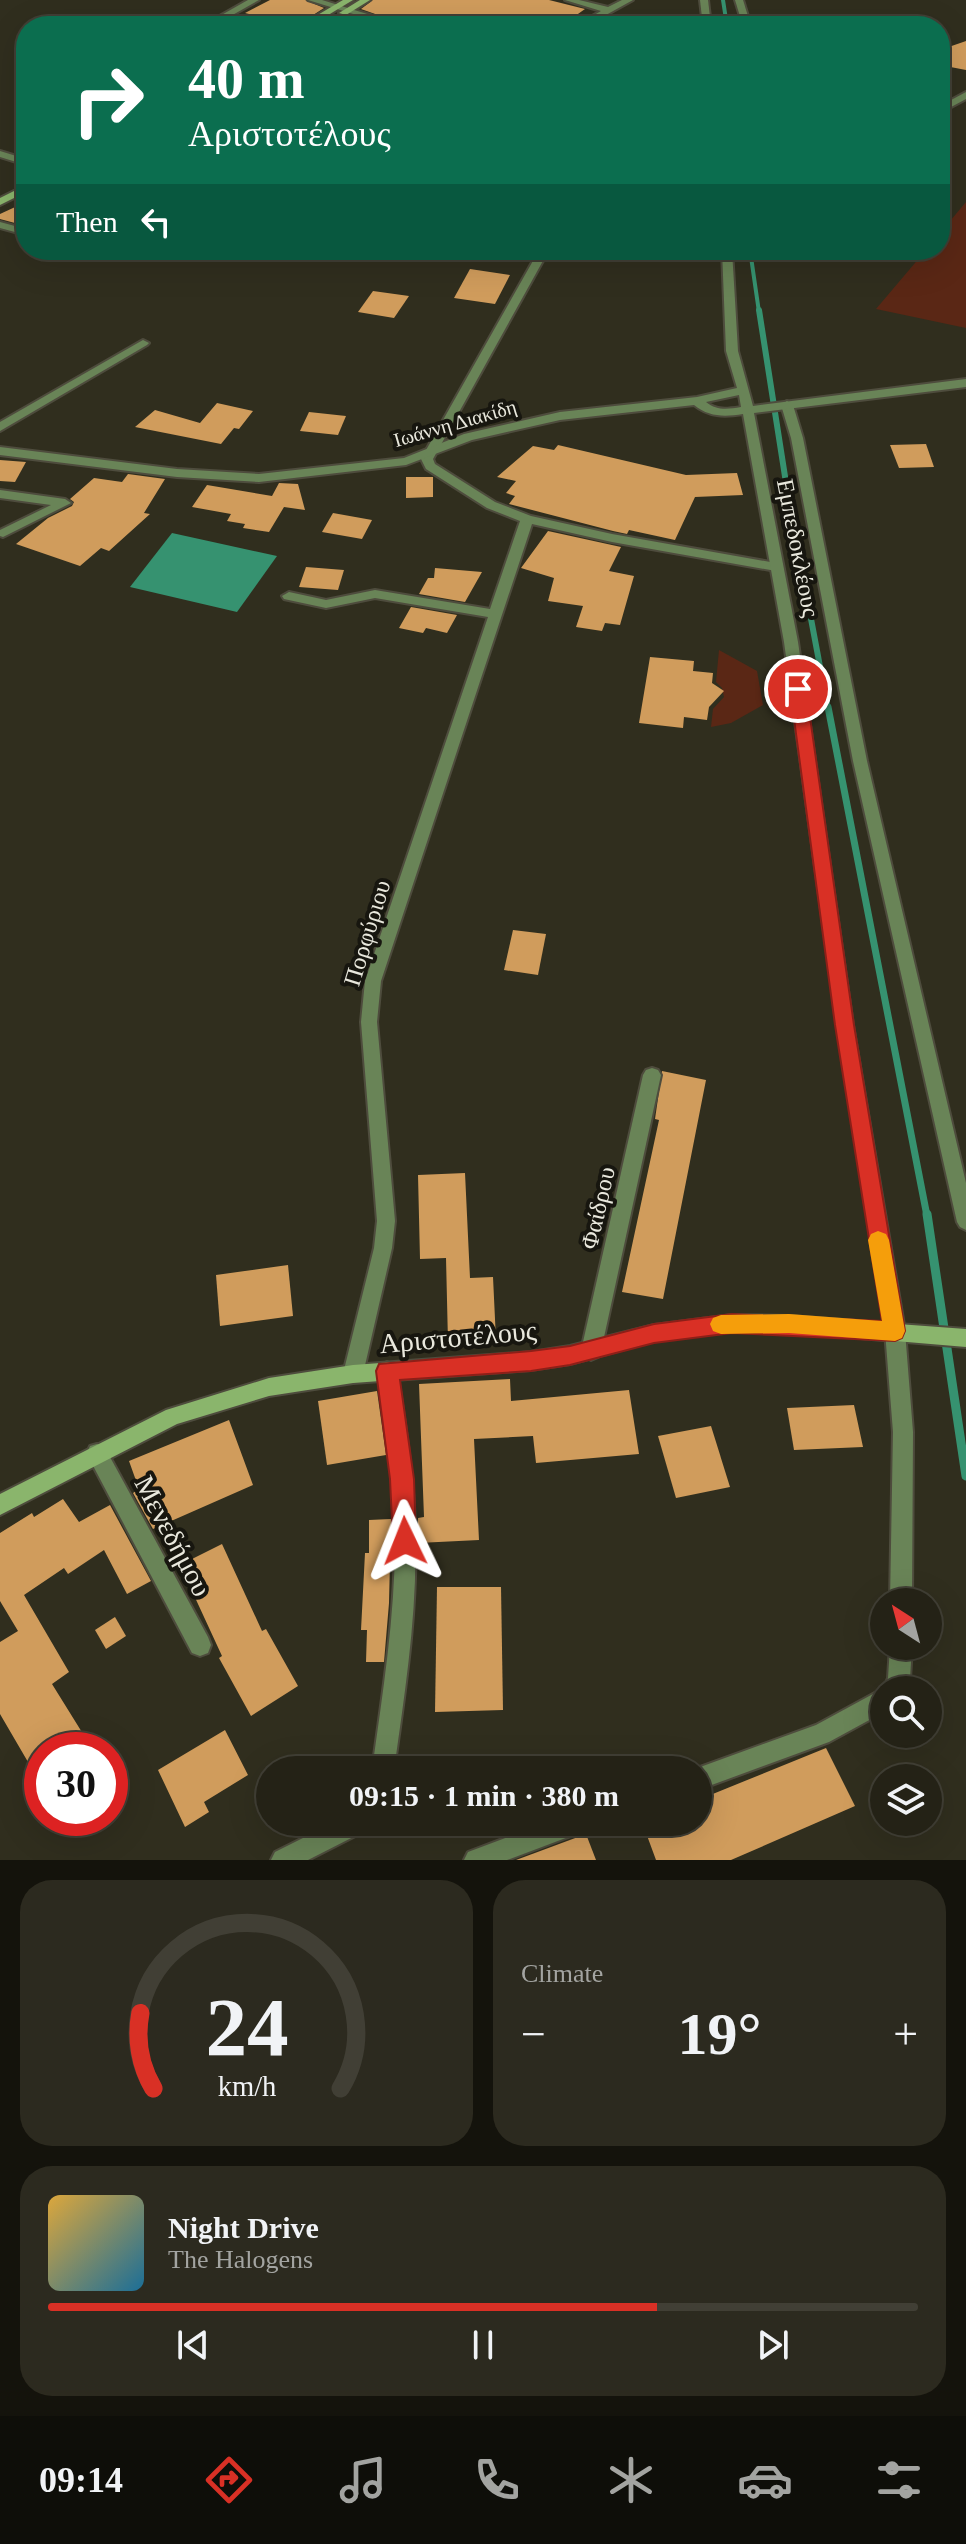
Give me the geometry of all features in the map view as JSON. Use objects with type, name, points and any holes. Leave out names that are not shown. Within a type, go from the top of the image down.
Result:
[{"type":"main road","points":[[321,16],[337,7],[366,0]]},
{"type":"main road","name":"Αριστοτέλους","points":[[0,1505],[173,1416],[224,1398],[269,1387],[353,1374],[517,1363],[591,1351],[654,1333],[732,1323],[966,1338]]},
{"type":"street","points":[[225,16],[255,0]]},
{"type":"street","points":[[312,0],[337,7]]},
{"type":"street","points":[[569,0],[608,10]]},
{"type":"street","points":[[597,16],[629,0]]},
{"type":"street","points":[[349,5],[377,16]]},
{"type":"street","points":[[538,260],[427,459],[434,469],[491,505],[527,519],[612,538],[776,567]]},
{"type":"street","name":"Εμπεδοκλέους","points":[[727,260],[732,351],[744,390],[791,642],[845,1025],[902,1332],[901,1588]]},
{"type":"street","points":[[0,427],[143,343]]},
{"type":"street","name":"Ιωάννη Διακίδη","points":[[0,451],[177,473],[259,478],[416,458],[434,448],[468,437],[560,416],[697,401],[716,413],[747,411],[966,383]]},
{"type":"street","points":[[697,401],[744,390]]},
{"type":"street","points":[[787,405],[797,438],[860,761],[966,1222]]},
{"type":"street","points":[[0,494],[65,503],[3,533]]},
{"type":"street","name":"Πορφύριου","points":[[353,1374],[383,1248],[386,1221],[369,1022],[373,981],[527,519]]},
{"type":"street","points":[[289,596],[326,604],[375,594],[496,614]]},
{"type":"street","name":"Φαίδρου","points":[[591,1351],[652,1075]]},
{"type":"street","points":[[385,1756],[401,1630],[405,1557],[402,1479],[387,1371]]},
{"type":"street","name":"Μενεδήμου","points":[[97,1453],[200,1645]]},
{"type":"street","points":[[712,1774],[817,1735],[870,1710]]},
{"type":"street","points":[[283,1860],[331,1836]]},
{"type":"street","points":[[476,1860],[512,1854],[550,1836]]},
{"type":"shaded area","points":[[966,202],[966,328],[876,309],[918,260],[950,260],[950,221]]},
{"type":"shaded area","points":[[172,533],[277,556],[237,612],[130,587]]},
{"type":"shaded area","points":[[719,650],[757,671],[763,705],[731,723],[711,727],[713,709],[724,697],[722,688],[716,682]]},
{"type":"building","points":[[270,0],[305,0],[324,8],[312,16],[257,16],[245,13]]},
{"type":"building","points":[[373,0],[549,0],[585,9],[575,16],[381,16],[361,9]]},
{"type":"building","points":[[966,41],[966,70],[950,67],[950,47]]},
{"type":"building","points":[[16,207],[16,223],[0,219],[0,214]]},
{"type":"building","points":[[470,269],[510,275],[495,304],[454,298]]},
{"type":"building","points":[[373,291],[409,296],[394,318],[358,312]]},
{"type":"building","points":[[217,403],[253,411],[239,429],[234,428],[221,444],[135,427],[155,410],[200,423]]},
{"type":"building","points":[[309,412],[346,416],[338,435],[300,431]]},
{"type":"building","points":[[926,444],[934,467],[899,468],[890,445]]},
{"type":"building","points":[[558,445],[686,475],[737,473],[743,495],[695,497],[675,540],[629,530],[627,534],[613,531],[509,504],[515,496],[506,493],[516,481],[497,477],[533,446],[554,450]]},
{"type":"building","points":[[0,460],[26,462],[15,482],[0,481]]},
{"type":"building","points":[[128,474],[165,479],[144,513],[150,514],[109,551],[101,548],[80,566],[16,544],[48,518],[72,506],[74,502],[70,499],[94,478],[122,482]]},
{"type":"building","points":[[406,477],[433,477],[433,497],[406,498]]},
{"type":"building","points":[[279,483],[298,484],[305,510],[284,507],[269,532],[243,528],[245,524],[227,521],[231,514],[192,507],[207,485],[272,496]]},
{"type":"building","points":[[333,513],[372,520],[362,539],[322,532]]},
{"type":"building","points":[[548,531],[621,547],[609,571],[634,576],[620,625],[605,623],[602,631],[576,627],[583,606],[548,601],[554,578],[521,568]]},
{"type":"building","points":[[306,567],[344,570],[338,590],[299,587]]},
{"type":"building","points":[[435,568],[482,572],[465,602],[419,594],[428,578],[434,578]]},
{"type":"building","points":[[411,607],[457,615],[447,633],[426,628],[423,633],[399,628]]},
{"type":"building","points":[[650,657],[694,661],[693,671],[713,673],[712,683],[724,691],[709,707],[707,720],[684,717],[683,728],[639,723]]},
{"type":"building","points":[[513,930],[546,934],[538,975],[504,970]]},
{"type":"building","points":[[662,1071],[706,1080],[663,1299],[622,1292],[659,1120],[655,1119]]},
{"type":"building","points":[[465,1173],[470,1278],[493,1277],[496,1340],[448,1342],[446,1258],[420,1259],[418,1175]]},
{"type":"building","points":[[288,1265],[293,1316],[220,1326],[216,1275]]},
{"type":"building","points":[[510,1379],[511,1401],[629,1390],[639,1454],[536,1463],[533,1436],[474,1439],[479,1540],[418,1543],[418,1518],[424,1517],[419,1384]]},
{"type":"building","points":[[377,1391],[386,1455],[327,1465],[318,1401]]},
{"type":"building","points":[[854,1405],[863,1447],[794,1450],[787,1408]]},
{"type":"building","points":[[229,1420],[253,1485],[153,1529],[133,1493],[139,1489],[129,1461]]},
{"type":"building","points":[[711,1426],[730,1487],[676,1498],[658,1436]]},
{"type":"building","points":[[63,1499],[79,1522],[110,1505],[151,1581],[127,1594],[104,1550],[68,1574],[64,1568],[24,1595],[69,1672],[52,1684],[82,1732],[24,1732],[24,1755],[0,1714],[0,1642],[18,1631],[0,1601],[0,1533],[32,1513],[34,1517]]},
{"type":"building","points":[[391,1519],[384,1662],[366,1662],[367,1630],[361,1630],[369,1520]]},
{"type":"building","points":[[222,1544],[262,1631],[266,1629],[298,1686],[251,1716],[219,1658],[222,1656],[180,1565]]},
{"type":"building","points":[[437,1587],[501,1587],[503,1710],[435,1712]]},
{"type":"building","points":[[115,1617],[126,1636],[106,1649],[95,1630]]},
{"type":"building","points":[[225,1730],[248,1775],[204,1802],[209,1812],[185,1827],[158,1770]]},
{"type":"building","points":[[826,1748],[855,1806],[731,1860],[656,1860],[647,1836],[712,1836],[712,1794]]},
{"type":"building","points":[[587,1836],[596,1860],[516,1860]]},
{"type":"waterway","points":[[723,0],[725,16]]},
{"type":"waterway","points":[[751,260],[759,312]]},
{"type":"waterway","points":[[759,310],[789,502],[828,709]]},
{"type":"waterway","points":[[828,707],[927,1216]]},
{"type":"waterway","points":[[927,1214],[966,1476]]},
{"type":"slow traffic","points":[[721,1324],[789,1324],[895,1331],[878,1240]]},
{"type":"route","points":[[405,1541],[402,1479],[387,1371],[517,1363],[570,1355],[654,1333],[732,1323],[895,1331],[845,1025],[798,689]]}]
